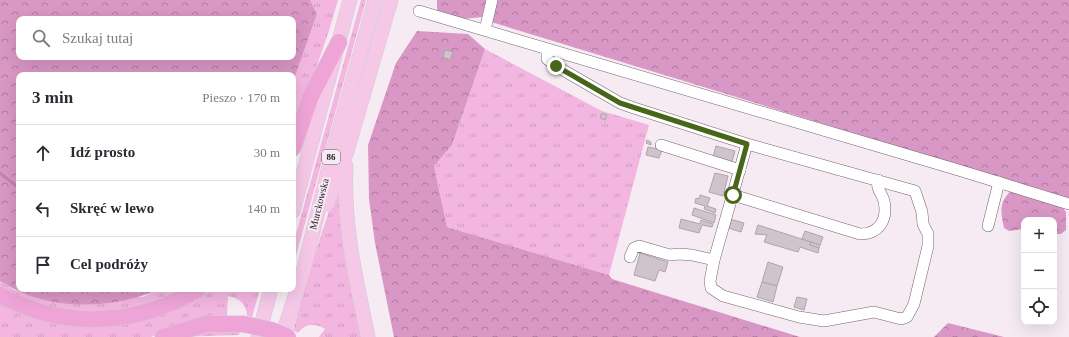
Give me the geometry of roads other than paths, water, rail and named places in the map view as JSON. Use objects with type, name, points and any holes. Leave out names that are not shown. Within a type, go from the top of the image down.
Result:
[{"type":"highway","points":[[296,140],[312,96],[339,42]]},
{"type":"highway","points":[[0,295],[42,312],[68,318],[96,320],[129,317],[149,312],[174,303],[193,292]]},
{"type":"highway","points":[[163,337],[206,324],[243,324],[271,330],[288,337]]},
{"type":"main road","name":"86","points":[[296,200],[350,0]]},
{"type":"main road","name":"Murckowska","points":[[282,337],[304,268],[332,155],[375,0]]},
{"type":"main road","points":[[304,268],[347,152],[391,0]]},
{"type":"main road","points":[[347,152],[345,199],[347,231],[368,337]]},
{"type":"main road","points":[[258,337],[270,292]]},
{"type":"lane","points":[[485,30],[492,0]]},
{"type":"lane","points":[[419,11],[1069,204]]},
{"type":"lane","points":[[547,50],[547,59],[556,66],[620,103],[747,144],[916,191],[922,212],[923,224],[928,234],[928,246],[914,304],[907,317],[901,319],[874,312],[824,321],[799,317],[723,296],[711,288],[710,281],[714,260],[747,144]]},
{"type":"lane","points":[[660,145],[740,170]]},
{"type":"lane","points":[[733,195],[860,234],[870,234],[879,229],[884,219],[884,202],[877,188],[878,180]]},
{"type":"lane","points":[[988,226],[999,182]]},
{"type":"lane","points":[[630,257],[634,248],[639,246],[670,255],[692,255],[714,260]]},
{"type":"waterway","points":[[0,173],[16,186]]}]
